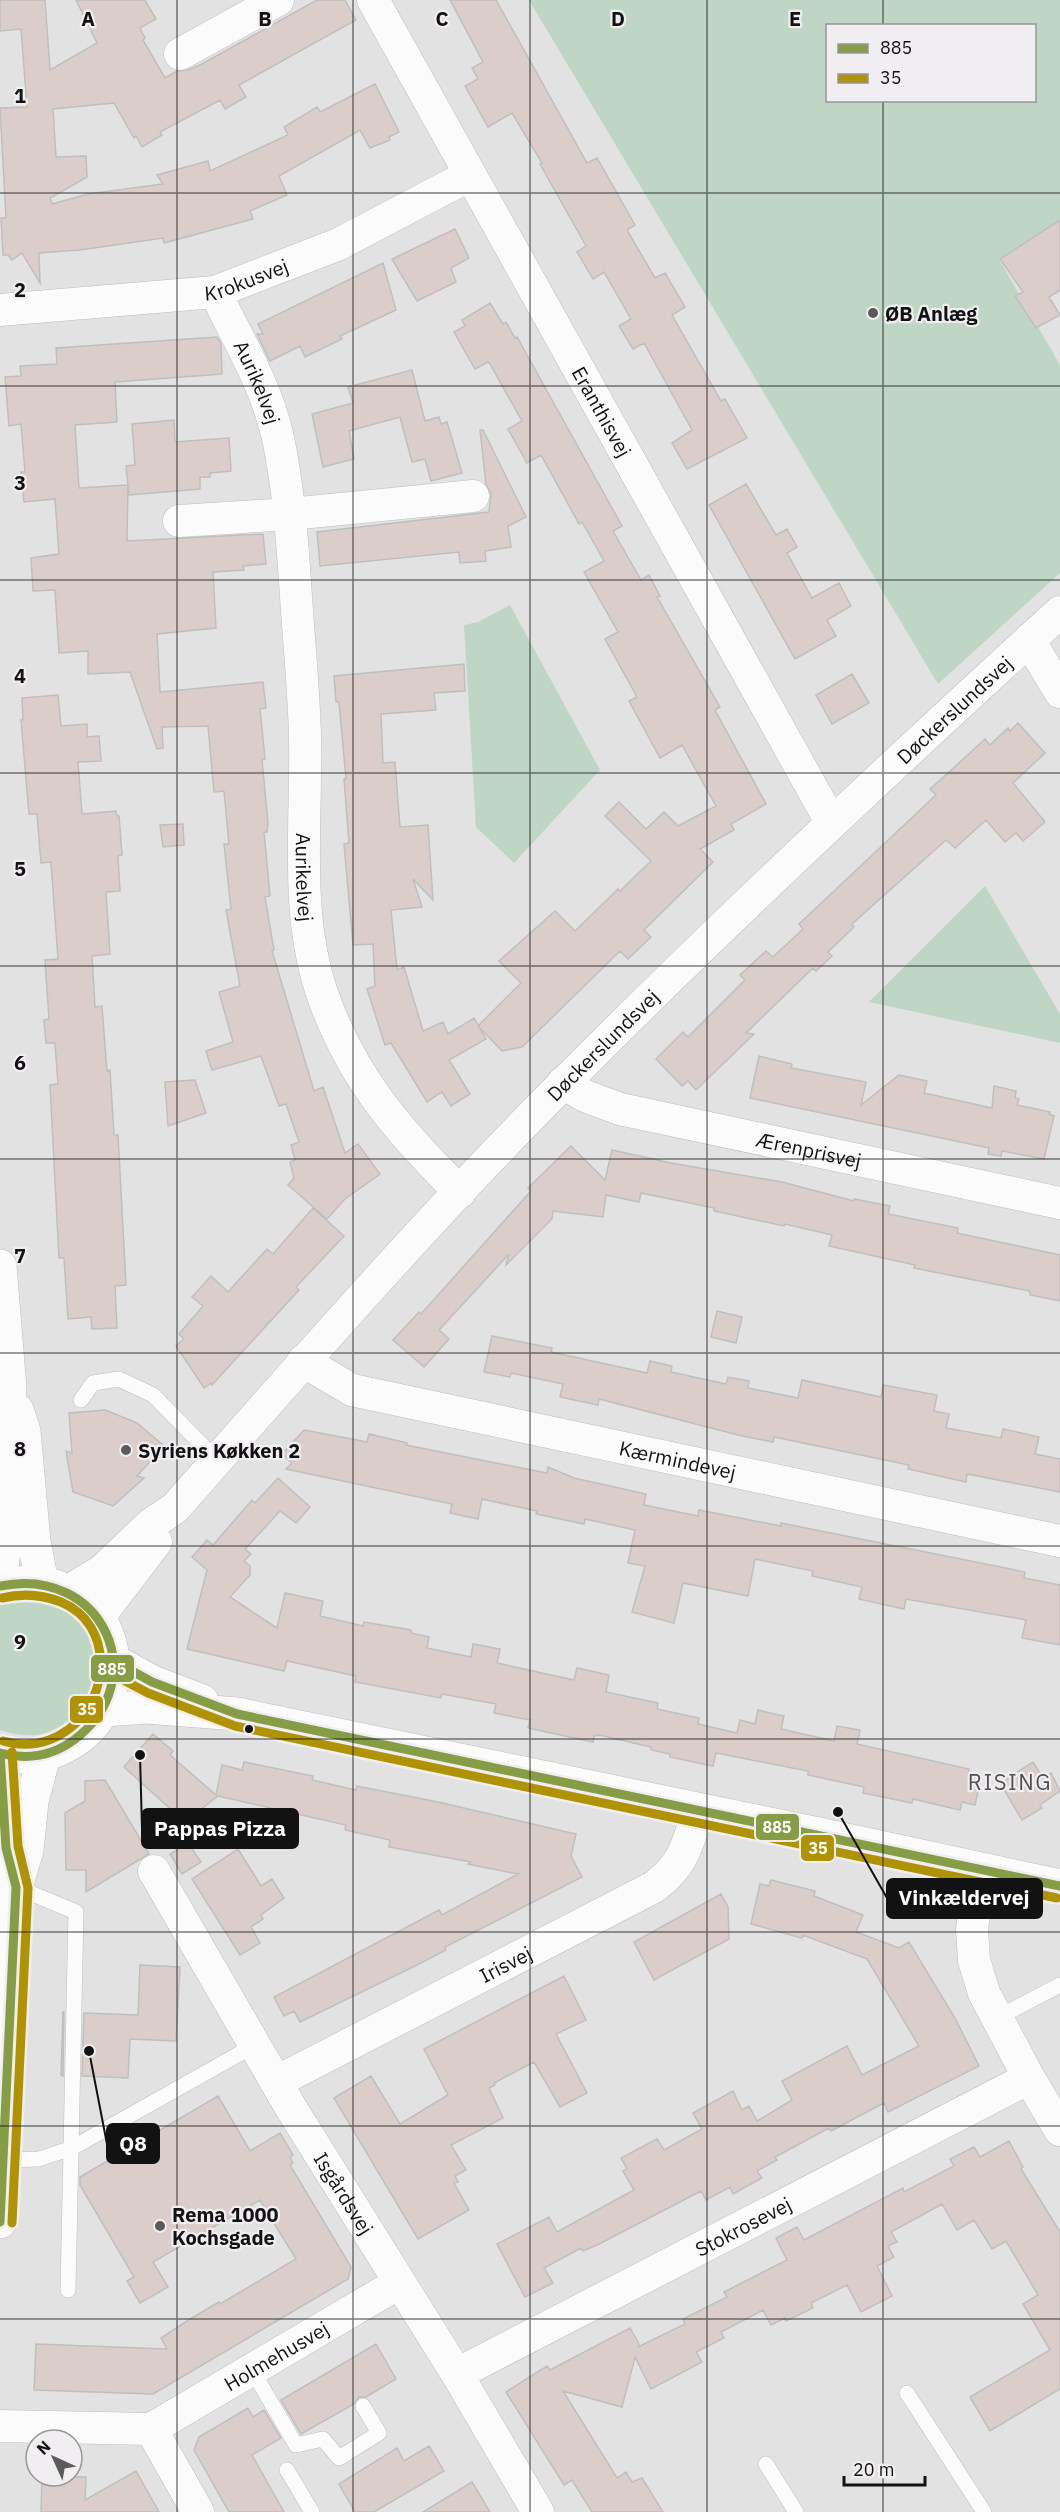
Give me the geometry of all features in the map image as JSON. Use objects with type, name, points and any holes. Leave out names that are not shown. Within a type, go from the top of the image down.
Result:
[{"type":"street","points":[[180,54],[278,0]]},
{"type":"street","name":"Eranthisvej","points":[[373,0],[831,822]]},
{"type":"street","name":"Krokusvej","points":[[0,310],[215,292],[339,244],[470,175]]},
{"type":"street","name":"Aurikelvej","points":[[215,292],[264,394],[278,437],[290,514],[305,735],[305,894],[310,945],[320,986],[345,1050],[379,1104],[416,1149],[460,1192]]},
{"type":"street","points":[[179,521],[290,514],[473,495]]},
{"type":"street","name":"Døckerslundsvej","points":[[55,1587],[102,1571],[150,1525],[175,1508],[303,1361],[563,1083],[831,822],[1060,612]]},
{"type":"street","points":[[1029,640],[1060,692]]},
{"type":"street","name":"Ærenprisvej","points":[[563,1083],[585,1096],[620,1109],[1060,1203]]},
{"type":"street","points":[[0,1266],[9,1389],[2,1471],[5,1545],[0,1584],[21,1582],[55,1587],[86,1605],[98,1618],[114,1661],[113,1687],[105,1710],[80,1739],[44,1756],[0,1753],[6,1848],[16,1887]]},
{"type":"street","name":"Kærmindevej","points":[[303,1361],[352,1390],[1060,1541]]},
{"type":"street","points":[[9,1389],[24,1431],[34,1542],[55,1587]]},
{"type":"street","name":"Døckerslundsvej","points":[[98,1618],[163,1534],[175,1508]]},
{"type":"street","points":[[114,1661],[152,1682],[237,1714]]},
{"type":"street","points":[[105,1710],[146,1707],[237,1714],[1060,1886]]},
{"type":"street","points":[[0,2222],[16,1887],[27,1850],[32,1801],[44,1756]]},
{"type":"street","name":"Irisvej","points":[[276,2082],[654,1887],[669,1875],[681,1860],[699,1810]]},
{"type":"street","points":[[979,1870],[972,1930],[974,1960],[984,1993],[1029,2078],[1060,2130]]},
{"type":"street","name":"Isgårdsvej","points":[[154,1871],[276,2082],[538,2512]]},
{"type":"street","name":"Stokrosevej","points":[[456,2374],[1029,2078]]},
{"type":"street","name":"Holmehusvej","points":[[151,2429],[399,2283]]},
{"type":"street","points":[[0,2426],[151,2429],[198,2512]]},
{"type":"lane","points":[[81,1400],[93,1383],[119,1379],[153,1395],[217,1460]]},
{"type":"lane","points":[[16,1887],[76,1912],[68,2290]]},
{"type":"lane","points":[[997,2018],[1060,1985]]},
{"type":"lane","points":[[3,2160],[39,2159],[72,2148],[255,2045]]},
{"type":"lane","points":[[252,2370],[296,2445],[323,2439],[339,2458],[379,2433],[363,2406]]},
{"type":"lane","points":[[907,2393],[984,2512]]},
{"type":"lane","points":[[766,2464],[796,2512]]},
{"type":"lane","points":[[287,2470],[312,2512]]},
{"type":"green space","name":"ØB Anlæg","points":[[529,0],[1060,0],[1060,221],[1000,261],[1060,365],[1060,573],[938,684]]},
{"type":"green space","points":[[510,605],[600,770],[514,863],[476,827],[464,625],[478,622]]},
{"type":"green space","points":[[985,886],[1060,1014],[1060,1043],[869,1002]]},
{"type":"green space","points":[[19,1597],[36,1598],[63,1607],[80,1620],[91,1636],[96,1655],[95,1674],[90,1693],[79,1710],[64,1724],[45,1733],[34,1735],[0,1730],[0,1602]]},
{"type":"building","points":[[0,0],[45,0],[50,70],[97,43],[76,0],[145,0],[156,19],[140,28],[145,38],[143,40],[165,78],[177,71],[188,70],[202,64],[317,0],[345,0],[356,20],[239,85],[246,97],[225,109],[220,100],[160,132],[162,135],[142,147],[136,136],[134,138],[114,103],[53,109],[56,157],[86,156],[87,177],[50,198],[52,204],[88,194],[163,184],[157,175],[208,161],[210,171],[288,135],[284,127],[317,107],[320,112],[375,84],[399,132],[389,137],[390,140],[370,148],[360,130],[279,176],[287,195],[250,211],[253,219],[164,243],[163,238],[80,250],[39,253],[40,283],[22,253],[12,260],[8,255],[3,255],[1,218],[6,218],[0,108],[27,107],[21,29],[0,31]]},
{"type":"building","points":[[450,0],[496,0],[587,163],[597,158],[635,225],[627,230],[655,278],[665,273],[685,307],[672,315],[721,401],[725,399],[747,438],[687,469],[672,443],[692,430],[644,343],[633,349],[619,326],[631,319],[604,272],[593,279],[577,252],[586,246],[540,164],[542,163],[512,113],[488,127],[465,86],[478,79],[472,68],[483,62]]},
{"type":"building","points":[[1060,220],[1060,290],[1049,297],[1060,315],[1036,328],[1015,296],[1023,292],[1000,259]]},
{"type":"building","points":[[455,229],[469,258],[451,268],[456,282],[417,301],[392,259]]},
{"type":"building","points":[[383,263],[396,310],[340,336],[342,339],[305,357],[300,346],[270,361],[257,334],[263,334],[258,324]]},
{"type":"building","points":[[490,303],[503,324],[506,322],[515,338],[517,337],[622,526],[613,531],[641,580],[649,575],[660,596],[657,597],[720,707],[715,710],[766,804],[731,824],[734,830],[700,849],[713,862],[644,930],[651,937],[628,959],[620,951],[522,1047],[502,1051],[478,1026],[521,983],[499,961],[555,911],[575,931],[651,861],[605,816],[619,802],[646,829],[664,812],[678,826],[716,806],[682,745],[660,758],[629,701],[637,697],[605,639],[618,632],[584,572],[604,561],[582,522],[579,524],[541,455],[527,463],[508,429],[522,421],[490,364],[488,362],[475,369],[454,332],[465,326],[462,320]]},
{"type":"building","points":[[217,337],[221,343],[222,374],[115,382],[117,422],[75,425],[79,488],[128,485],[127,541],[263,534],[266,564],[243,566],[244,570],[213,572],[216,628],[157,634],[160,692],[263,682],[266,708],[260,709],[268,823],[267,832],[264,832],[270,896],[265,897],[274,950],[272,951],[314,1091],[323,1087],[345,1153],[358,1144],[380,1174],[345,1199],[327,1219],[288,1185],[294,1178],[290,1162],[295,1160],[291,1145],[299,1142],[286,1104],[279,1106],[261,1056],[212,1070],[206,1051],[233,1042],[219,992],[240,986],[226,910],[231,909],[224,844],[229,844],[224,791],[214,792],[208,726],[162,727],[163,748],[157,749],[130,672],[88,674],[88,651],[59,653],[55,590],[33,591],[31,558],[59,554],[55,499],[24,502],[21,472],[25,472],[21,424],[9,426],[5,377],[21,376],[20,366],[57,364],[56,348]]},
{"type":"building","points":[[412,370],[425,421],[439,417],[441,424],[447,422],[462,473],[431,481],[425,459],[412,462],[400,417],[349,431],[354,459],[323,467],[312,414],[353,403],[348,387]]},
{"type":"building","points":[[174,420],[175,442],[229,438],[231,471],[210,473],[210,477],[200,477],[200,489],[129,495],[126,466],[135,465],[132,424]]},
{"type":"building","points":[[480,430],[483,430],[526,517],[508,526],[511,547],[485,551],[486,561],[460,563],[459,552],[320,566],[317,532],[489,512],[491,494],[486,484]]},
{"type":"building","points":[[746,484],[776,535],[787,529],[797,547],[787,553],[812,598],[839,583],[851,606],[827,620],[836,636],[795,659],[709,505]]},
{"type":"building","points":[[464,664],[465,691],[434,693],[436,710],[381,714],[383,763],[395,762],[400,827],[428,825],[433,900],[413,879],[422,907],[391,910],[397,970],[404,967],[423,1031],[443,1022],[448,1034],[474,1018],[486,1039],[449,1060],[470,1094],[451,1106],[442,1092],[427,1102],[391,1043],[385,1045],[367,989],[375,986],[373,944],[353,945],[344,844],[349,843],[344,779],[346,779],[339,702],[336,702],[334,676]]},
{"type":"building","points":[[852,674],[869,703],[832,724],[816,695]]},
{"type":"building","points":[[58,695],[61,726],[87,724],[87,737],[99,736],[101,761],[78,762],[82,814],[116,811],[119,816],[122,855],[118,856],[120,891],[106,892],[110,954],[92,956],[95,1007],[102,1006],[107,1071],[110,1070],[114,1135],[118,1135],[126,1285],[115,1286],[117,1328],[92,1329],[91,1317],[68,1319],[64,1258],[59,1258],[50,1085],[58,1084],[55,1043],[46,1043],[44,1020],[49,1019],[45,960],[58,959],[51,862],[41,863],[37,814],[29,814],[21,720],[23,720],[22,698]]},
{"type":"building","points":[[1018,723],[1045,753],[1013,783],[1045,822],[1023,841],[1016,833],[1005,842],[986,820],[955,848],[946,840],[852,924],[854,927],[828,952],[832,956],[816,971],[813,968],[746,1033],[754,1034],[696,1090],[688,1081],[682,1086],[656,1059],[683,1032],[688,1037],[745,980],[740,975],[766,951],[773,957],[803,929],[799,924],[936,795],[930,789],[985,739],[990,745],[1008,728],[1010,731]]},
{"type":"building","points":[[183,824],[184,845],[163,847],[160,825]]},
{"type":"building","points":[[759,1056],[792,1064],[791,1068],[866,1082],[861,1105],[899,1075],[927,1081],[924,1093],[992,1108],[994,1086],[1016,1091],[1015,1098],[1019,1099],[1017,1105],[1050,1112],[1049,1114],[1054,1116],[1044,1159],[1002,1151],[1001,1156],[988,1154],[989,1148],[750,1098]]},
{"type":"building","points":[[195,1080],[206,1113],[168,1126],[165,1082]]},
{"type":"building","points":[[571,1146],[605,1180],[612,1150],[671,1163],[782,1182],[854,1201],[854,1199],[890,1206],[888,1214],[958,1228],[957,1233],[1060,1255],[1060,1301],[1030,1295],[1030,1291],[914,1268],[915,1265],[829,1246],[832,1235],[785,1224],[784,1226],[714,1211],[714,1208],[641,1193],[639,1202],[606,1195],[603,1217],[553,1211],[552,1219],[506,1265],[509,1254],[439,1330],[449,1339],[424,1367],[393,1340],[419,1312],[421,1314],[531,1191],[528,1188]]},
{"type":"building","points":[[313,1208],[344,1236],[296,1287],[299,1290],[212,1385],[211,1383],[204,1388],[176,1346],[184,1339],[179,1334],[203,1306],[192,1297],[211,1276],[228,1292],[267,1249],[273,1254]]},
{"type":"building","points":[[717,1311],[742,1317],[736,1343],[711,1337]]},
{"type":"building","points":[[492,1336],[552,1348],[551,1352],[647,1373],[650,1361],[672,1366],[671,1372],[726,1384],[728,1377],[749,1381],[748,1388],[798,1398],[802,1380],[881,1397],[883,1385],[937,1395],[934,1411],[949,1414],[946,1428],[1001,1438],[1003,1429],[1039,1437],[1035,1454],[1060,1459],[1060,1492],[967,1474],[966,1482],[908,1469],[909,1465],[774,1437],[773,1442],[742,1436],[599,1399],[598,1405],[560,1397],[563,1384],[511,1373],[510,1377],[484,1372]]},
{"type":"building","points":[[105,1410],[137,1423],[164,1446],[137,1476],[144,1478],[113,1506],[73,1492],[66,1451],[72,1453],[69,1413]]},
{"type":"building","points":[[304,1430],[367,1442],[369,1434],[407,1443],[406,1445],[547,1473],[548,1467],[574,1478],[646,1494],[644,1505],[698,1516],[699,1510],[781,1526],[781,1523],[1025,1572],[1024,1578],[1060,1585],[1060,1645],[1022,1638],[1026,1620],[906,1599],[904,1609],[859,1599],[862,1587],[812,1576],[813,1571],[755,1559],[748,1596],[683,1583],[674,1623],[632,1612],[645,1566],[628,1563],[635,1530],[585,1519],[584,1524],[482,1499],[478,1519],[450,1513],[452,1504],[286,1469],[292,1463],[282,1454]]},
{"type":"building","points":[[278,1478],[310,1507],[296,1523],[280,1511],[245,1549],[251,1554],[244,1561],[250,1566],[250,1575],[230,1597],[277,1628],[285,1593],[323,1601],[320,1616],[363,1626],[364,1622],[411,1630],[411,1633],[429,1637],[427,1648],[471,1657],[473,1644],[500,1649],[497,1663],[574,1680],[577,1668],[609,1675],[606,1692],[658,1703],[657,1709],[699,1718],[698,1724],[737,1733],[740,1720],[755,1724],[758,1710],[784,1716],[781,1729],[834,1741],[837,1726],[860,1730],[857,1744],[969,1769],[968,1775],[981,1778],[975,1805],[962,1802],[960,1810],[913,1799],[912,1803],[863,1793],[864,1787],[808,1775],[808,1771],[716,1753],[713,1766],[670,1757],[670,1754],[651,1750],[651,1747],[599,1735],[594,1736],[593,1742],[528,1728],[530,1720],[494,1713],[496,1704],[442,1694],[441,1698],[355,1682],[356,1676],[287,1661],[284,1671],[187,1649],[207,1570],[192,1557],[207,1540],[213,1545],[252,1500],[255,1503]]},
{"type":"building","points":[[153,1734],[173,1751],[170,1755],[216,1795],[222,1765],[242,1770],[244,1762],[313,1776],[312,1780],[356,1790],[357,1786],[438,1802],[576,1834],[571,1856],[582,1877],[445,1947],[446,1950],[415,1966],[300,2022],[294,2011],[284,2016],[274,1997],[439,1910],[442,1915],[518,1874],[468,1864],[471,1862],[389,1847],[390,1840],[345,1830],[346,1825],[218,1796],[185,1822],[124,1767]]},
{"type":"building","points":[[1033,1762],[1043,1778],[1051,1773],[1060,1791],[1040,1805],[1042,1808],[1022,1820],[1000,1783]]},
{"type":"building","points":[[105,1780],[149,1854],[86,1892],[86,1870],[66,1870],[65,1813],[85,1801],[85,1781]]},
{"type":"building","points":[[188,1843],[201,1862],[182,1874],[170,1854]]},
{"type":"building","points":[[238,1849],[261,1886],[272,1879],[284,1898],[261,1915],[263,1919],[251,1927],[260,1943],[240,1955],[192,1879]]},
{"type":"building","points":[[771,1880],[815,1891],[814,1896],[863,1915],[856,1932],[899,1948],[909,1942],[955,2018],[979,2066],[888,2112],[884,2103],[831,2131],[829,2128],[775,2157],[777,2160],[757,2171],[762,2178],[733,2194],[730,2187],[706,2200],[701,2191],[599,2244],[583,2251],[581,2248],[544,2268],[553,2283],[525,2297],[497,2244],[549,2217],[557,2232],[634,2190],[623,2171],[627,2169],[621,2158],[657,2139],[664,2150],[702,2129],[693,2113],[733,2091],[742,2110],[749,2106],[757,2121],[792,2100],[782,2081],[847,2046],[862,2075],[919,2046],[867,1959],[803,1935],[802,1938],[751,1924],[760,1884],[769,1886]]},
{"type":"building","points":[[721,1894],[728,1907],[729,1939],[654,1980],[634,1942]]},
{"type":"building","points":[[140,1965],[180,1967],[176,2041],[130,2039],[128,2078],[82,2076],[84,2013],[138,2015]]},
{"type":"building","points":[[564,1976],[586,2020],[556,2034],[587,2093],[560,2107],[534,2062],[494,2083],[495,2085],[489,2088],[503,2118],[451,2145],[466,2170],[455,2176],[458,2182],[454,2183],[469,2210],[418,2239],[334,2098],[371,2076],[400,2124],[448,2095],[424,2049]]},
{"type":"building","points":[[64,2012],[63,2076],[61,2075]]},
{"type":"building","points":[[218,2096],[250,2151],[280,2133],[293,2155],[290,2157],[293,2163],[290,2165],[351,2267],[348,2279],[153,2394],[34,2390],[36,2344],[167,2349],[161,2338],[296,2259],[260,2200],[153,2262],[168,2287],[140,2303],[127,2281],[134,2277],[80,2185],[80,2177]]},
{"type":"building","points":[[1009,2141],[1023,2167],[1021,2169],[1060,2232],[1060,2389],[990,2431],[970,2397],[1050,2350],[1023,2304],[1038,2295],[1006,2241],[992,2249],[974,2220],[957,2230],[942,2204],[891,2232],[897,2242],[888,2246],[894,2257],[877,2266],[892,2296],[861,2312],[847,2285],[811,2303],[813,2308],[786,2321],[785,2318],[771,2325],[763,2310],[721,2332],[724,2338],[696,2352],[702,2362],[651,2389],[635,2357],[622,2407],[563,2391],[617,2478],[626,2472],[632,2482],[642,2478],[663,2512],[592,2512],[572,2480],[564,2485],[506,2392],[547,2366],[550,2370],[630,2328],[639,2344],[638,2347],[685,2324],[683,2319],[727,2297],[724,2292],[787,2260],[776,2238],[797,2227],[804,2240],[903,2188],[904,2192],[954,2166],[950,2159],[974,2147],[980,2157]]},
{"type":"building","points":[[376,2344],[396,2379],[366,2397],[359,2397],[354,2404],[301,2434],[281,2400]]},
{"type":"building","points":[[248,2408],[253,2417],[264,2410],[281,2438],[252,2455],[284,2512],[229,2512],[194,2450],[199,2437]]},
{"type":"building","points":[[429,2446],[444,2471],[374,2512],[355,2512],[339,2484],[397,2448],[404,2461]]},
{"type":"building","points":[[136,2471],[159,2512],[41,2512],[42,2488],[84,2488],[84,2477],[86,2477],[85,2500]]},
{"type":"building","points":[[472,2482],[490,2512],[423,2512]]},
{"type":"transit line","name":"885","points":[[0,1586],[36,1584],[66,1593],[90,1609],[106,1632],[113,1659],[111,1687],[98,1715],[74,1740],[57,1750],[38,1755],[19,1756],[0,1753]]},
{"type":"transit line","name":"35","points":[[2,1598],[17,1595],[46,1597],[61,1602],[78,1612],[91,1627],[98,1643],[101,1662],[99,1681],[93,1699],[83,1715],[69,1729],[54,1738],[38,1743],[21,1744],[3,1741]]},
{"type":"transit line","name":"885","points":[[114,1661],[152,1682],[237,1714],[1060,1886]]},
{"type":"transit line","name":"35","points":[[108,1672],[148,1693],[235,1726],[1057,1898]]},
{"type":"transit line","name":"35","points":[[12,1752],[18,1846],[28,1888],[12,2223]]},
{"type":"transit line","name":"885","points":[[0,1753],[6,1848],[16,1887],[0,2222]]},
{"type":"place","name":"ØB Anlæg","points":[[873,313]]},
{"type":"place","name":"Syriens Køkken 2","points":[[126,1450]]},
{"type":"place","name":"Pappas Pizza","points":[[140,1755]]},
{"type":"place","name":"Vinkældervej","points":[[838,1812]]},
{"type":"place","name":"Q8","points":[[89,2051]]},
{"type":"place","name":"Rema 1000 Kochsgade","points":[[160,2226]]},
{"type":"district","name":"RISING","points":[[1010,1781]]}]
